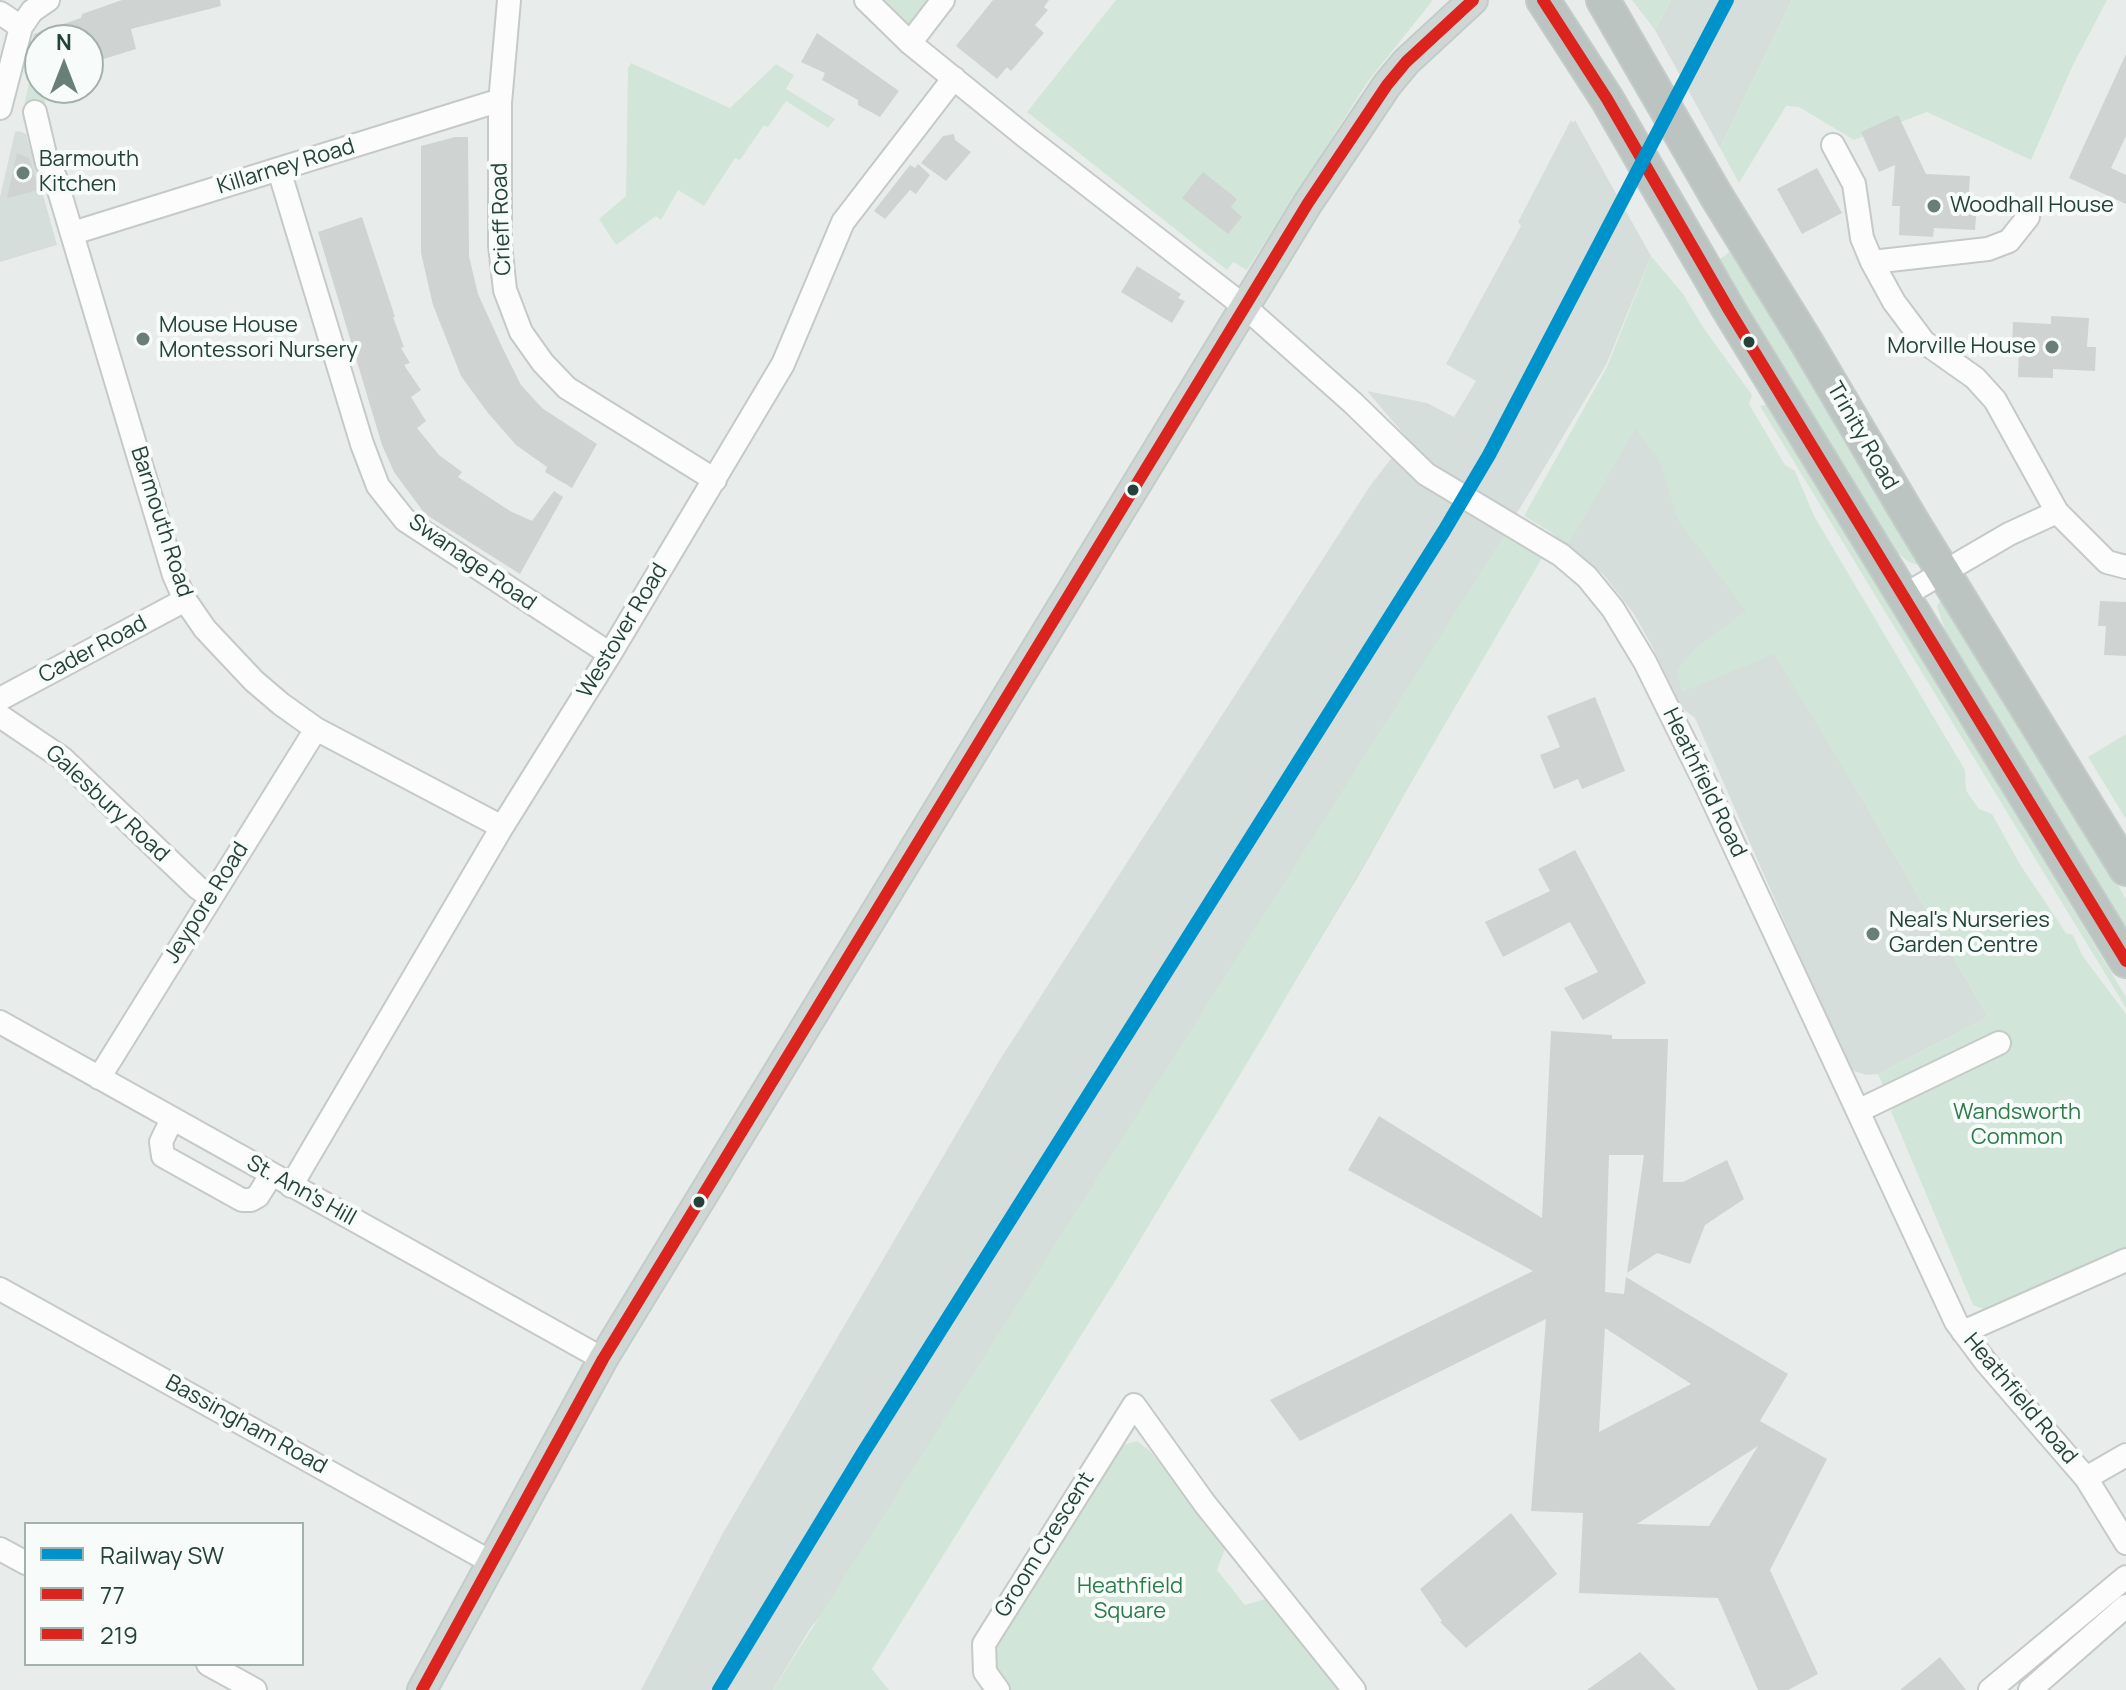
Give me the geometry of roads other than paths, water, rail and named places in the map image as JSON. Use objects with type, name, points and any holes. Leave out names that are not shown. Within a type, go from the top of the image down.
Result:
[{"type":"highway","points":[[1543,0],[1607,99],[1687,238],[2126,961]]},
{"type":"highway","name":"Trinity Road","points":[[1603,0],[1717,197],[2126,869]]},
{"type":"main road","points":[[422,1690],[603,1359],[1308,203],[1387,85],[1423,44],[1473,0]]},
{"type":"street","points":[[0,108],[21,27],[32,11],[48,0]]},
{"type":"street","name":"Crieff Road","points":[[509,0],[500,103],[500,245],[505,290],[521,332],[543,363],[567,388],[715,480]]},
{"type":"street","name":"Heathfield Road","points":[[866,0],[910,43],[1245,307],[1426,474],[1561,555],[1587,577],[1632,639],[1706,785],[1952,1315],[1985,1361],[2086,1478],[2126,1543]]},
{"type":"street","points":[[910,43],[943,0]]},
{"type":"street","points":[[0,13],[21,27]]},
{"type":"street","name":"Westover Road","points":[[172,1119],[161,1142],[163,1156],[228,1193],[242,1200],[251,1200],[281,1180],[610,654],[715,480],[783,364],[843,222],[954,78]]},
{"type":"street","name":"Killarney Road","points":[[73,233],[491,103],[500,103]]},
{"type":"street","name":"Barmouth Road","points":[[35,112],[47,163],[55,177],[73,233],[174,575],[185,600],[205,629],[254,681],[281,704],[316,729],[502,827]]},
{"type":"street","points":[[1833,145],[1854,184],[1862,238],[1894,302],[1924,342],[1975,378],[1995,400],[2057,512],[2107,562],[2126,567]]},
{"type":"street","name":"Swanage Road","points":[[279,170],[362,444],[378,486],[405,520],[610,654]]},
{"type":"street","points":[[1872,262],[1988,249],[2009,241],[2028,217]]},
{"type":"street","points":[[1903,596],[2009,534],[2057,512]]},
{"type":"street","name":"Cader Road","points":[[0,699],[185,600]]},
{"type":"street","name":"Galesbury Road","points":[[0,716],[62,758],[211,897]]},
{"type":"street","name":"Jeypore Road","points":[[99,1078],[316,729]]},
{"type":"street","name":"St. Ann's Hill","points":[[0,1022],[603,1359]]},
{"type":"street","points":[[1858,1111],[1999,1043]]},
{"type":"street","points":[[1963,1332],[2126,1260]]},
{"type":"street","name":"Bassingham Road","points":[[0,1289],[491,1562]]},
{"type":"street","name":"Groom Crescent","points":[[998,1690],[985,1672],[984,1644],[1134,1405],[1205,1504],[1354,1690]]},
{"type":"street","points":[[2086,1478],[2126,1455]]},
{"type":"street","points":[[0,1549],[24,1562]]},
{"type":"street","points":[[1990,1690],[2126,1577]]},
{"type":"street","points":[[2030,1690],[2126,1606]]},
{"type":"street","points":[[212,1666],[255,1690]]},
{"type":"rail line","name":"SW","points":[[719,1690],[863,1453],[1444,531],[1489,455],[1727,0]]},
{"type":"place","name":"Barmouth Kitchen","points":[[23,173]]},
{"type":"place","name":"Woodhall House","points":[[1934,206]]},
{"type":"place","name":"Mouse House Montessori Nursery","points":[[143,339]]},
{"type":"place","name":"Morville House","points":[[2052,347]]},
{"type":"place","name":"Neal's Nurseries Garden Centre","points":[[1873,934]]},
{"type":"park label","name":"Wandsworth Common","points":[[2017,1126]]},
{"type":"park label","name":"Heathfield Square","points":[[1130,1600]]}]
